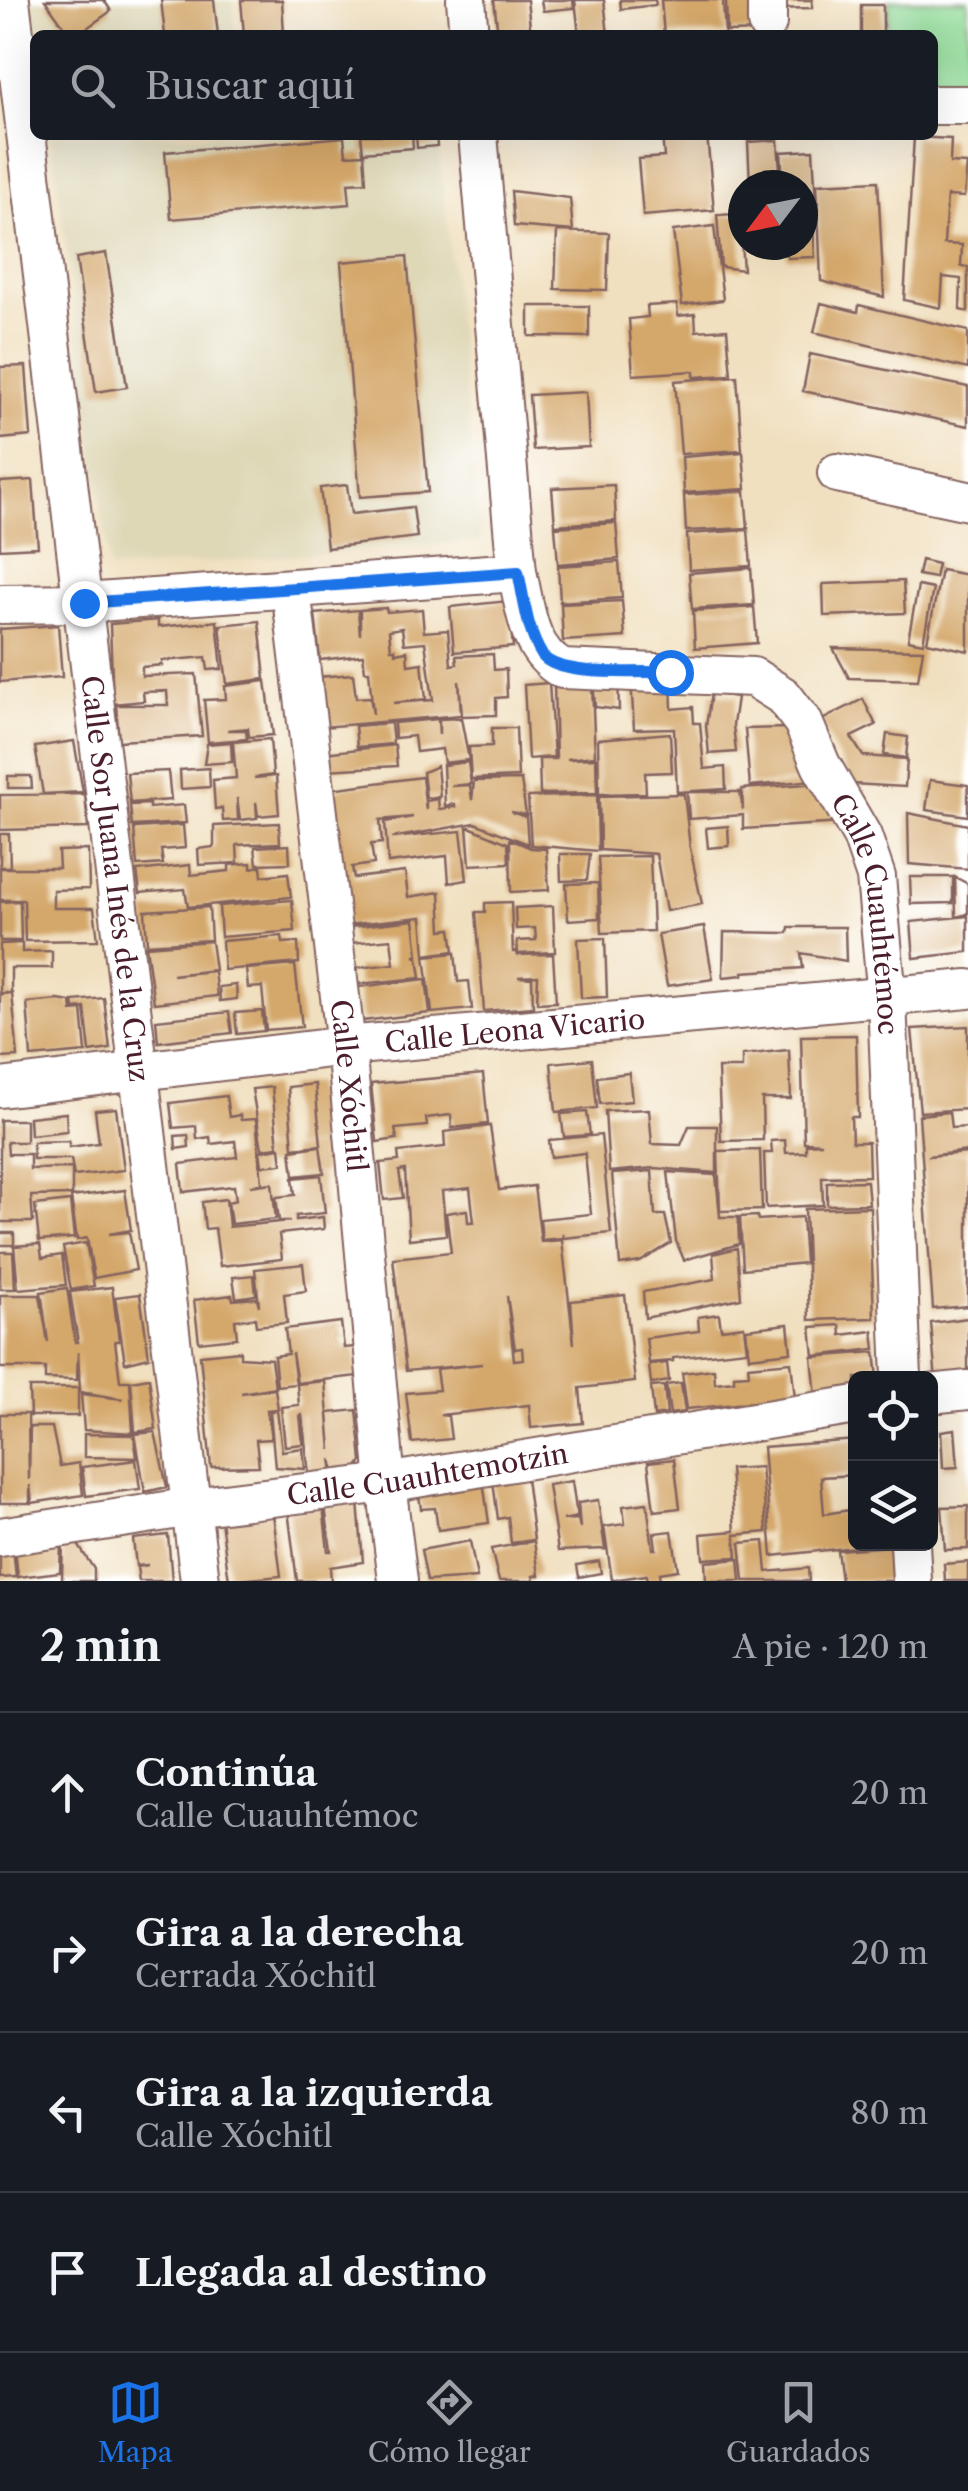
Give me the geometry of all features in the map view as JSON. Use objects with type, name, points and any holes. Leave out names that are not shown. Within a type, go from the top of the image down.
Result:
[{"type":"street","name":"Calle Sor Juana Inés de la Cruz","points":[[10,0],[15,159],[84,603],[200,1581]]},
{"type":"street","points":[[466,0],[469,30]]},
{"type":"street","points":[[938,105],[968,105]]},
{"type":"street","points":[[0,604],[84,603],[518,572],[478,140]]},
{"type":"street","points":[[838,473],[968,501]]},
{"type":"street","name":"Calle Cuauhtémoc","points":[[518,572],[534,638],[544,658],[562,669],[754,678],[783,696],[804,722],[821,765],[862,836],[876,876],[886,998],[902,1371]]},
{"type":"street","name":"Calle Xóchitl","points":[[292,589],[346,1046],[398,1581]]},
{"type":"street","name":"Calle Leona Vicario","points":[[0,1088],[346,1046],[968,990]]},
{"type":"street","points":[[938,1393],[968,1390]]},
{"type":"street","name":"Calle Cuauhtemotzin","points":[[0,1537],[192,1507],[386,1483],[848,1406]]},
{"type":"street","points":[[910,1551],[912,1581]]},
{"type":"shaded area","points":[[33,0],[233,0],[235,30],[36,30]]},
{"type":"shaded area","points":[[52,140],[438,140],[481,541],[110,570]]},
{"type":"green space","points":[[889,0],[968,0],[968,89],[938,89],[938,30],[887,30]]},
{"type":"building","points":[[45,0],[104,0],[111,11],[84,30],[66,30]]},
{"type":"building","points":[[161,0],[214,0],[217,30],[164,30]]},
{"type":"building","points":[[241,0],[282,0],[284,30],[244,30]]},
{"type":"building","points":[[494,0],[527,0],[530,30],[497,30]]},
{"type":"building","points":[[541,0],[573,0],[574,8],[543,11]]},
{"type":"building","points":[[575,0],[604,0],[607,30],[578,30]]},
{"type":"building","points":[[620,0],[655,0],[656,5],[621,9]]},
{"type":"building","points":[[661,0],[723,0],[725,30],[664,30]]},
{"type":"building","points":[[726,0],[762,0],[764,30],[727,30]]},
{"type":"building","points":[[770,0],[812,0],[812,8],[770,9]]},
{"type":"building","points":[[861,5],[883,5],[883,30],[861,30]]},
{"type":"building","points":[[951,139],[950,163],[967,164],[964,197],[947,196],[944,244],[962,245],[961,266],[968,267],[968,312],[960,310],[961,279],[943,277],[941,308],[904,300],[914,140]]},
{"type":"building","points":[[344,140],[346,155],[364,154],[366,182],[348,183],[350,204],[171,219],[165,152]]},
{"type":"building","points":[[362,140],[412,140],[413,148],[363,152]]},
{"type":"building","points":[[416,140],[436,140],[437,146],[417,148]]},
{"type":"building","points":[[662,140],[707,140],[714,210],[643,216],[638,159],[664,157]]},
{"type":"building","points":[[778,140],[780,170],[749,170],[748,142]]},
{"type":"building","points":[[813,150],[814,170],[782,170],[781,152]]},
{"type":"building","points":[[878,181],[884,297],[821,281],[818,184]]},
{"type":"building","points":[[511,191],[570,198],[573,231],[514,226]]},
{"type":"building","points":[[728,214],[728,260],[742,260],[743,270],[721,267],[717,215]]},
{"type":"building","points":[[714,226],[723,300],[682,305],[673,231]]},
{"type":"building","points":[[557,231],[609,233],[607,290],[555,289]]},
{"type":"building","points":[[106,253],[127,387],[96,392],[76,258]]},
{"type":"building","points":[[407,256],[428,492],[360,497],[341,262]]},
{"type":"building","points":[[821,303],[858,312],[859,305],[968,331],[968,369],[814,332]]},
{"type":"building","points":[[677,304],[678,316],[695,314],[696,331],[727,329],[731,375],[694,377],[694,371],[633,375],[629,319],[648,317],[647,306]]},
{"type":"building","points":[[529,306],[589,306],[589,337],[529,336]]},
{"type":"building","points":[[810,354],[968,387],[968,426],[803,391]]},
{"type":"building","points":[[26,366],[31,436],[0,439],[0,367]]},
{"type":"building","points":[[737,376],[742,450],[681,454],[675,381]]},
{"type":"building","points":[[586,392],[589,447],[533,450],[529,395]]},
{"type":"building","points":[[743,452],[746,489],[684,493],[682,457]]},
{"type":"building","points":[[33,480],[38,547],[0,549],[0,482]]},
{"type":"building","points":[[347,485],[351,514],[413,507],[417,537],[327,548],[320,488]]},
{"type":"building","points":[[614,485],[616,521],[555,525],[552,488]]},
{"type":"building","points":[[745,491],[748,528],[686,531],[684,495]]},
{"type":"building","points":[[616,523],[619,559],[558,564],[555,527]]},
{"type":"building","points":[[748,530],[751,566],[689,570],[687,534]]},
{"type":"building","points":[[921,560],[938,564],[935,578],[918,575]]},
{"type":"building","points":[[619,562],[622,598],[560,602],[558,566]]},
{"type":"building","points":[[751,568],[754,605],[692,609],[689,573]]},
{"type":"building","points":[[941,570],[968,575],[968,651],[927,642]]},
{"type":"building","points":[[903,581],[905,613],[824,616],[823,584]]},
{"type":"building","points":[[918,586],[933,589],[923,643],[908,640]]},
{"type":"building","points":[[508,601],[513,647],[454,652],[450,607]]},
{"type":"building","points":[[622,601],[625,637],[563,641],[561,604]]},
{"type":"building","points":[[754,607],[757,643],[695,648],[693,611]]},
{"type":"building","points":[[422,609],[424,632],[448,630],[451,665],[457,664],[456,656],[493,654],[494,670],[506,669],[507,697],[496,698],[496,715],[462,716],[459,681],[461,715],[323,727],[318,677],[353,674],[356,698],[370,697],[373,714],[369,671],[365,671],[363,655],[320,660],[315,614],[358,610],[360,635],[360,610]],"holes":[[[402,628],[404,644],[425,642],[433,700],[393,703],[426,699],[422,663],[408,665],[407,651],[395,653],[389,630]]]},
{"type":"building","points":[[158,620],[158,627],[217,621],[222,669],[208,670],[206,657],[142,667],[142,676],[196,674],[202,736],[119,741],[116,705],[168,705],[167,691],[143,692],[144,701],[113,704],[110,624]]},
{"type":"building","points":[[259,621],[265,679],[227,684],[220,625]]},
{"type":"building","points":[[58,625],[62,677],[0,682],[0,629]]},
{"type":"building","points":[[833,648],[923,650],[918,680],[849,678]]},
{"type":"building","points":[[593,674],[618,676],[619,710],[595,707]]},
{"type":"building","points":[[631,678],[671,680],[672,709],[693,707],[694,723],[700,723],[704,769],[725,767],[726,789],[677,792],[674,728],[634,729]]},
{"type":"building","points":[[266,681],[273,735],[249,737],[248,728],[228,730],[246,730],[247,739],[208,742],[204,700],[226,699],[225,686]]},
{"type":"building","points":[[549,683],[554,757],[528,759],[524,685]]},
{"type":"building","points":[[554,684],[592,686],[595,756],[567,759],[596,758],[597,793],[540,794],[539,759],[556,759]]},
{"type":"building","points":[[711,693],[737,697],[733,725],[736,752],[709,754],[706,726]]},
{"type":"building","points":[[863,699],[876,725],[851,737],[863,756],[907,759],[905,787],[852,784],[820,721]]},
{"type":"building","points":[[461,718],[469,760],[444,763],[442,749],[416,752],[414,736],[395,738],[394,723],[438,719],[439,735],[439,719]]},
{"type":"building","points":[[391,723],[393,744],[357,747],[355,726]]},
{"type":"building","points":[[492,728],[516,728],[518,777],[471,779],[469,747],[492,746]]},
{"type":"building","points":[[792,728],[815,780],[750,786],[745,729]]},
{"type":"building","points":[[670,733],[672,772],[645,773],[646,793],[599,794],[598,739]]},
{"type":"building","points":[[887,734],[908,737],[906,758],[884,755]]},
{"type":"building","points":[[270,739],[273,775],[254,778],[276,776],[279,814],[258,816],[256,802],[257,818],[240,820],[237,798],[238,820],[223,821],[222,808],[215,809],[213,780],[236,778],[233,742]]},
{"type":"building","points":[[74,741],[83,792],[43,794],[35,747]]},
{"type":"building","points":[[231,742],[232,762],[204,764],[207,744]]},
{"type":"building","points":[[395,745],[397,766],[325,770],[323,753]]},
{"type":"building","points":[[468,762],[471,784],[451,786],[470,785],[472,800],[474,781],[521,780],[526,815],[511,812],[526,817],[528,844],[475,823],[392,838],[461,831],[467,880],[449,883],[447,856],[388,863],[385,822],[413,817],[380,820],[382,843],[371,844],[374,864],[352,867],[354,878],[405,872],[408,897],[440,892],[442,930],[451,929],[454,951],[425,955],[422,917],[346,925],[345,878],[341,878],[330,789],[422,777],[426,810],[426,801],[438,799],[439,809],[455,807],[445,806],[443,765]]},
{"type":"building","points":[[437,766],[440,797],[426,798],[423,772]]},
{"type":"building","points":[[209,768],[210,787],[181,789],[180,770]]},
{"type":"building","points":[[168,771],[171,800],[130,803],[127,773]]},
{"type":"building","points":[[8,776],[31,776],[32,788],[8,788]]},
{"type":"building","points":[[930,780],[968,785],[968,816],[926,810]]},
{"type":"building","points":[[819,783],[842,823],[743,829],[743,815],[689,819],[687,792],[740,792],[743,810],[742,789]]},
{"type":"building","points":[[85,794],[88,828],[0,830],[0,795]]},
{"type":"building","points":[[684,794],[702,904],[666,911],[656,854],[600,850],[599,796]]},
{"type":"building","points":[[597,795],[598,851],[531,845],[528,797]]},
{"type":"building","points":[[149,804],[149,808],[184,805],[186,823],[132,826],[130,805]]},
{"type":"building","points":[[908,813],[968,825],[968,869],[909,864]]},
{"type":"building","points":[[279,823],[280,843],[237,845],[238,863],[199,865],[198,849],[214,847],[214,826]]},
{"type":"building","points":[[183,825],[185,848],[161,850],[163,864],[137,866],[134,828]]},
{"type":"building","points":[[467,826],[508,843],[509,863],[470,865]]},
{"type":"building","points":[[728,826],[729,846],[708,848],[706,828]]},
{"type":"building","points":[[0,834],[9,834],[10,867],[0,867]]},
{"type":"building","points":[[510,839],[531,848],[546,849],[549,890],[511,892]]},
{"type":"building","points":[[289,845],[290,863],[257,864],[255,847]]},
{"type":"building","points":[[88,850],[89,889],[53,890],[53,908],[94,908],[98,940],[25,941],[24,900],[0,900],[0,868],[59,868],[58,851]]},
{"type":"building","points":[[560,854],[590,854],[587,880],[561,881]]},
{"type":"building","points":[[650,856],[653,931],[602,933],[598,857]]},
{"type":"building","points":[[251,863],[251,868],[261,866],[262,876],[288,873],[291,897],[188,907],[185,889],[140,893],[137,871],[190,865],[191,875],[229,871],[229,865]]},
{"type":"building","points":[[910,877],[953,877],[953,903],[911,904]]},
{"type":"building","points":[[955,877],[968,884],[968,914],[956,917]]},
{"type":"building","points":[[598,883],[599,918],[568,920],[566,884]]},
{"type":"building","points":[[292,900],[295,931],[221,937],[219,906]]},
{"type":"building","points":[[20,901],[21,941],[0,941],[0,902]]},
{"type":"building","points":[[511,902],[513,952],[553,954],[556,1002],[537,1003],[538,976],[518,977],[532,978],[533,1007],[484,1011],[476,912],[485,912],[485,903]]},
{"type":"building","points":[[553,906],[555,952],[518,954],[517,941],[536,940],[535,928],[516,929],[515,908]]},
{"type":"building","points":[[209,907],[211,940],[147,944],[145,911]]},
{"type":"building","points":[[968,916],[968,952],[914,958],[911,922]]},
{"type":"building","points":[[414,920],[418,955],[414,956],[418,957],[421,978],[358,984],[356,968],[394,964],[391,939],[352,943],[350,927]]},
{"type":"building","points":[[704,927],[713,979],[667,986],[658,934]]},
{"type":"building","points":[[789,927],[845,927],[846,961],[801,953],[803,968],[723,977],[724,932],[788,933]]},
{"type":"building","points":[[282,936],[283,943],[298,942],[299,963],[224,970],[222,941]]},
{"type":"building","points":[[605,938],[607,997],[581,998],[578,939]]},
{"type":"building","points":[[211,941],[215,970],[172,975],[214,971],[217,996],[154,1003],[146,946]]},
{"type":"building","points":[[22,943],[22,952],[52,951],[52,968],[11,968],[11,993],[0,993],[0,944]]},
{"type":"building","points":[[455,953],[458,982],[469,981],[472,1009],[432,1013],[425,956]]},
{"type":"building","points":[[295,965],[302,1027],[266,1030],[262,987],[248,988],[246,969]]},
{"type":"building","points":[[426,979],[430,1013],[362,1021],[358,987]]},
{"type":"building","points":[[236,985],[237,999],[220,1001],[219,987]]},
{"type":"building","points":[[12,993],[18,1057],[0,1058],[0,994]]},
{"type":"building","points":[[104,998],[110,1049],[90,1052],[85,1008],[74,1009],[73,1001]]},
{"type":"building","points":[[71,1002],[72,1011],[82,1010],[86,1052],[31,1057],[27,1003]]},
{"type":"building","points":[[262,1011],[264,1031],[237,1034],[235,1013]]},
{"type":"building","points":[[229,1012],[232,1033],[158,1042],[156,1020]]},
{"type":"building","points":[[968,1026],[968,1109],[920,1112],[912,1029]]},
{"type":"building","points":[[856,1035],[858,1117],[851,1117],[852,1142],[868,1142],[869,1176],[822,1177],[823,1205],[766,1208],[764,1153],[772,1153],[771,1141],[785,1140],[786,1153],[806,1152],[806,1144],[822,1143],[804,1142],[801,1036]]},
{"type":"building","points":[[789,1050],[791,1099],[762,1099],[763,1140],[721,1141],[718,1068],[742,1068],[742,1055]]},
{"type":"building","points":[[592,1059],[597,1108],[556,1112],[551,1063]]},
{"type":"building","points":[[629,1073],[632,1101],[600,1104],[597,1077]]},
{"type":"building","points":[[483,1074],[488,1124],[452,1128],[451,1115],[426,1118],[427,1126],[395,1129],[397,1139],[377,1142],[371,1084]]},
{"type":"building","points":[[315,1084],[321,1145],[293,1148],[288,1087]]},
{"type":"building","points":[[272,1087],[278,1147],[262,1149],[252,1089]]},
{"type":"building","points":[[226,1096],[229,1117],[256,1119],[262,1183],[250,1186],[272,1183],[276,1219],[231,1224],[228,1202],[236,1200],[234,1186],[183,1192],[180,1164],[237,1157],[235,1141],[211,1144],[210,1137],[197,1139],[196,1126],[173,1128],[170,1103]]},
{"type":"building","points":[[116,1108],[124,1170],[74,1176],[71,1159],[33,1159],[33,1142],[69,1141],[69,1147],[99,1143],[95,1110]]},
{"type":"building","points":[[649,1109],[652,1144],[681,1145],[689,1126],[717,1126],[717,1173],[654,1168],[609,1172],[605,1111]]},
{"type":"building","points":[[587,1112],[590,1135],[564,1137],[561,1114]]},
{"type":"building","points":[[949,1112],[951,1128],[968,1127],[968,1151],[928,1156],[968,1153],[968,1306],[933,1309],[919,1115]]},
{"type":"building","points":[[66,1113],[67,1131],[30,1135],[29,1117]]},
{"type":"building","points":[[0,1120],[26,1120],[26,1142],[7,1142],[8,1154],[30,1154],[30,1169],[72,1168],[72,1195],[31,1196],[33,1222],[0,1222]]},
{"type":"building","points":[[490,1126],[499,1190],[534,1186],[541,1242],[562,1240],[574,1344],[571,1301],[625,1295],[635,1382],[580,1388],[583,1423],[531,1428],[529,1405],[440,1415],[448,1416],[451,1439],[412,1443],[406,1393],[439,1390],[436,1369],[482,1364],[406,1371],[393,1258],[451,1252],[446,1213],[467,1210],[468,1222],[474,1222],[470,1188],[442,1191],[446,1235],[409,1239],[405,1170],[399,1171],[403,1198],[384,1200],[380,1163],[399,1161],[398,1152],[445,1147],[444,1132]],"holes":[[[507,1296],[515,1349],[522,1348],[523,1359],[514,1360]]]},
{"type":"building","points":[[188,1135],[189,1147],[176,1149],[175,1136]]},
{"type":"building","points":[[601,1135],[611,1233],[563,1238],[563,1234],[562,1238],[542,1240],[540,1219],[591,1214],[585,1153],[551,1157],[549,1140]]},
{"type":"building","points":[[320,1146],[324,1173],[294,1176],[291,1150]]},
{"type":"building","points":[[280,1148],[282,1164],[262,1166],[260,1151]]},
{"type":"building","points":[[760,1150],[762,1210],[720,1211],[718,1151]]},
{"type":"building","points":[[652,1171],[655,1215],[665,1215],[671,1243],[640,1262],[620,1265],[612,1174]]},
{"type":"building","points":[[668,1172],[716,1175],[720,1217],[738,1217],[739,1244],[684,1260],[676,1241]]},
{"type":"building","points":[[321,1175],[325,1213],[296,1216],[296,1220],[323,1217],[324,1229],[279,1234],[282,1259],[220,1266],[215,1228],[205,1229],[202,1202],[226,1199],[229,1227],[290,1221],[279,1221],[276,1197],[295,1195],[293,1178]]},
{"type":"building","points":[[867,1181],[869,1204],[827,1205],[827,1182]]},
{"type":"building","points":[[125,1190],[131,1230],[109,1234],[129,1232],[136,1270],[94,1278],[87,1238],[77,1240],[71,1197]]},
{"type":"building","points":[[70,1201],[74,1238],[39,1241],[35,1205]]},
{"type":"building","points":[[870,1207],[874,1318],[809,1320],[805,1209]]},
{"type":"building","points":[[757,1216],[758,1220],[802,1217],[805,1263],[743,1269],[740,1217]]},
{"type":"building","points":[[0,1233],[14,1233],[14,1245],[0,1245]]},
{"type":"building","points":[[86,1243],[94,1286],[71,1290],[63,1247]]},
{"type":"building","points":[[40,1244],[42,1258],[62,1255],[66,1285],[18,1289],[14,1246]]},
{"type":"building","points":[[737,1248],[741,1298],[645,1318],[643,1292],[715,1279],[713,1254]]},
{"type":"building","points":[[0,1252],[13,1252],[15,1289],[0,1289]]},
{"type":"building","points":[[303,1264],[306,1291],[284,1294],[287,1323],[256,1326],[255,1318],[235,1320],[237,1338],[199,1342],[194,1300],[232,1295],[233,1300],[257,1298],[259,1306],[255,1269]]},
{"type":"building","points":[[254,1275],[256,1295],[236,1298],[233,1277]]},
{"type":"building","points":[[112,1287],[120,1381],[130,1381],[133,1433],[84,1430],[81,1394],[123,1399],[80,1392],[78,1352],[77,1380],[45,1379],[45,1368],[0,1368],[0,1295],[40,1295],[48,1342],[41,1292],[67,1288],[78,1342],[70,1292]]},
{"type":"building","points":[[140,1294],[149,1357],[125,1363],[115,1297]]},
{"type":"building","points":[[719,1314],[721,1329],[744,1326],[747,1350],[649,1363],[646,1338],[699,1331],[698,1317]]},
{"type":"building","points":[[968,1318],[968,1377],[938,1382],[931,1323]]},
{"type":"building","points":[[341,1322],[344,1348],[355,1347],[358,1376],[297,1383],[292,1353],[296,1384],[277,1386],[274,1356],[288,1354],[285,1329]]},
{"type":"building","points":[[788,1324],[791,1352],[749,1357],[746,1329]]},
{"type":"building","points":[[840,1325],[841,1335],[873,1331],[875,1349],[814,1356],[811,1327]]},
{"type":"building","points":[[240,1351],[240,1357],[271,1359],[275,1387],[241,1393],[275,1389],[278,1409],[267,1410],[271,1439],[256,1440],[259,1466],[211,1467],[200,1355]]},
{"type":"building","points":[[875,1352],[877,1371],[848,1371],[848,1393],[816,1396],[812,1357]]},
{"type":"building","points":[[791,1362],[795,1398],[687,1409],[682,1373],[714,1369],[715,1383],[749,1374],[748,1366]]},
{"type":"building","points":[[667,1363],[669,1381],[651,1384],[649,1365]]},
{"type":"building","points":[[149,1378],[156,1429],[135,1432],[131,1381]]},
{"type":"building","points":[[325,1381],[331,1450],[328,1413],[357,1410],[362,1461],[356,1470],[334,1472],[331,1459],[333,1472],[309,1474],[302,1415],[303,1444],[285,1446],[281,1407],[299,1405],[297,1384]]},
{"type":"building","points":[[681,1383],[685,1412],[670,1414],[666,1385]]},
{"type":"building","points":[[664,1386],[667,1414],[654,1416],[651,1387]]},
{"type":"building","points":[[29,1388],[78,1388],[78,1416],[30,1416]]},
{"type":"building","points":[[277,1410],[282,1451],[303,1448],[305,1469],[275,1467],[270,1411]]},
{"type":"building","points":[[0,1414],[28,1414],[29,1480],[30,1427],[52,1427],[60,1466],[79,1463],[83,1495],[32,1503],[30,1485],[30,1503],[0,1503]]},
{"type":"building","points":[[955,1429],[958,1467],[943,1468],[941,1431]]},
{"type":"building","points":[[155,1432],[167,1487],[145,1492],[135,1434]]},
{"type":"building","points":[[84,1434],[134,1435],[137,1458],[84,1457]]},
{"type":"building","points":[[848,1441],[848,1475],[821,1477],[824,1514],[848,1510],[848,1548],[772,1556],[763,1447]]},
{"type":"building","points":[[674,1459],[680,1508],[654,1511],[648,1462]]},
{"type":"building","points":[[136,1460],[140,1489],[86,1496],[82,1467]]},
{"type":"building","points":[[761,1467],[767,1532],[735,1535],[737,1557],[703,1559],[701,1534],[735,1531],[730,1469]]},
{"type":"building","points":[[526,1478],[534,1540],[511,1543],[508,1517],[498,1519],[493,1482]]},
{"type":"building","points":[[483,1481],[489,1523],[438,1530],[435,1508],[421,1509],[418,1489]]},
{"type":"building","points":[[572,1481],[577,1517],[563,1520],[578,1519],[580,1528],[578,1503],[598,1500],[605,1549],[558,1551],[548,1485]]},
{"type":"building","points":[[358,1502],[363,1562],[330,1567],[331,1581],[297,1581],[288,1510],[323,1506],[331,1551],[325,1506]]},
{"type":"building","points":[[647,1503],[653,1549],[654,1533],[672,1531],[678,1570],[659,1573],[660,1581],[647,1581],[646,1575],[612,1580],[604,1527],[625,1524],[623,1506]]},
{"type":"building","points":[[968,1506],[968,1549],[945,1550],[942,1507]]},
{"type":"building","points":[[273,1514],[281,1576],[229,1581],[221,1521]]},
{"type":"building","points":[[168,1535],[172,1581],[139,1581],[137,1567],[148,1565],[136,1566],[133,1539]]},
{"type":"building","points":[[73,1537],[94,1569],[94,1581],[62,1581],[63,1538]]},
{"type":"building","points":[[470,1541],[477,1578],[427,1581],[421,1550]]},
{"type":"building","points":[[534,1541],[539,1575],[533,1576],[534,1581],[499,1581],[491,1549]]},
{"type":"building","points":[[764,1541],[767,1572],[808,1568],[809,1581],[744,1581],[740,1543]]},
{"type":"building","points":[[61,1543],[60,1572],[18,1577],[15,1548]]},
{"type":"building","points":[[13,1548],[16,1577],[0,1578],[0,1549]]},
{"type":"building","points":[[837,1550],[892,1551],[895,1581],[841,1581]]},
{"type":"building","points":[[739,1559],[741,1581],[706,1581],[705,1562]]},
{"type":"building","points":[[599,1561],[601,1573],[579,1577],[577,1565]]},
{"type":"building","points":[[968,1562],[968,1581],[945,1581],[944,1564]]},
{"type":"route","points":[[84,603],[518,572],[534,638],[544,658],[562,669],[670,672]]}]
